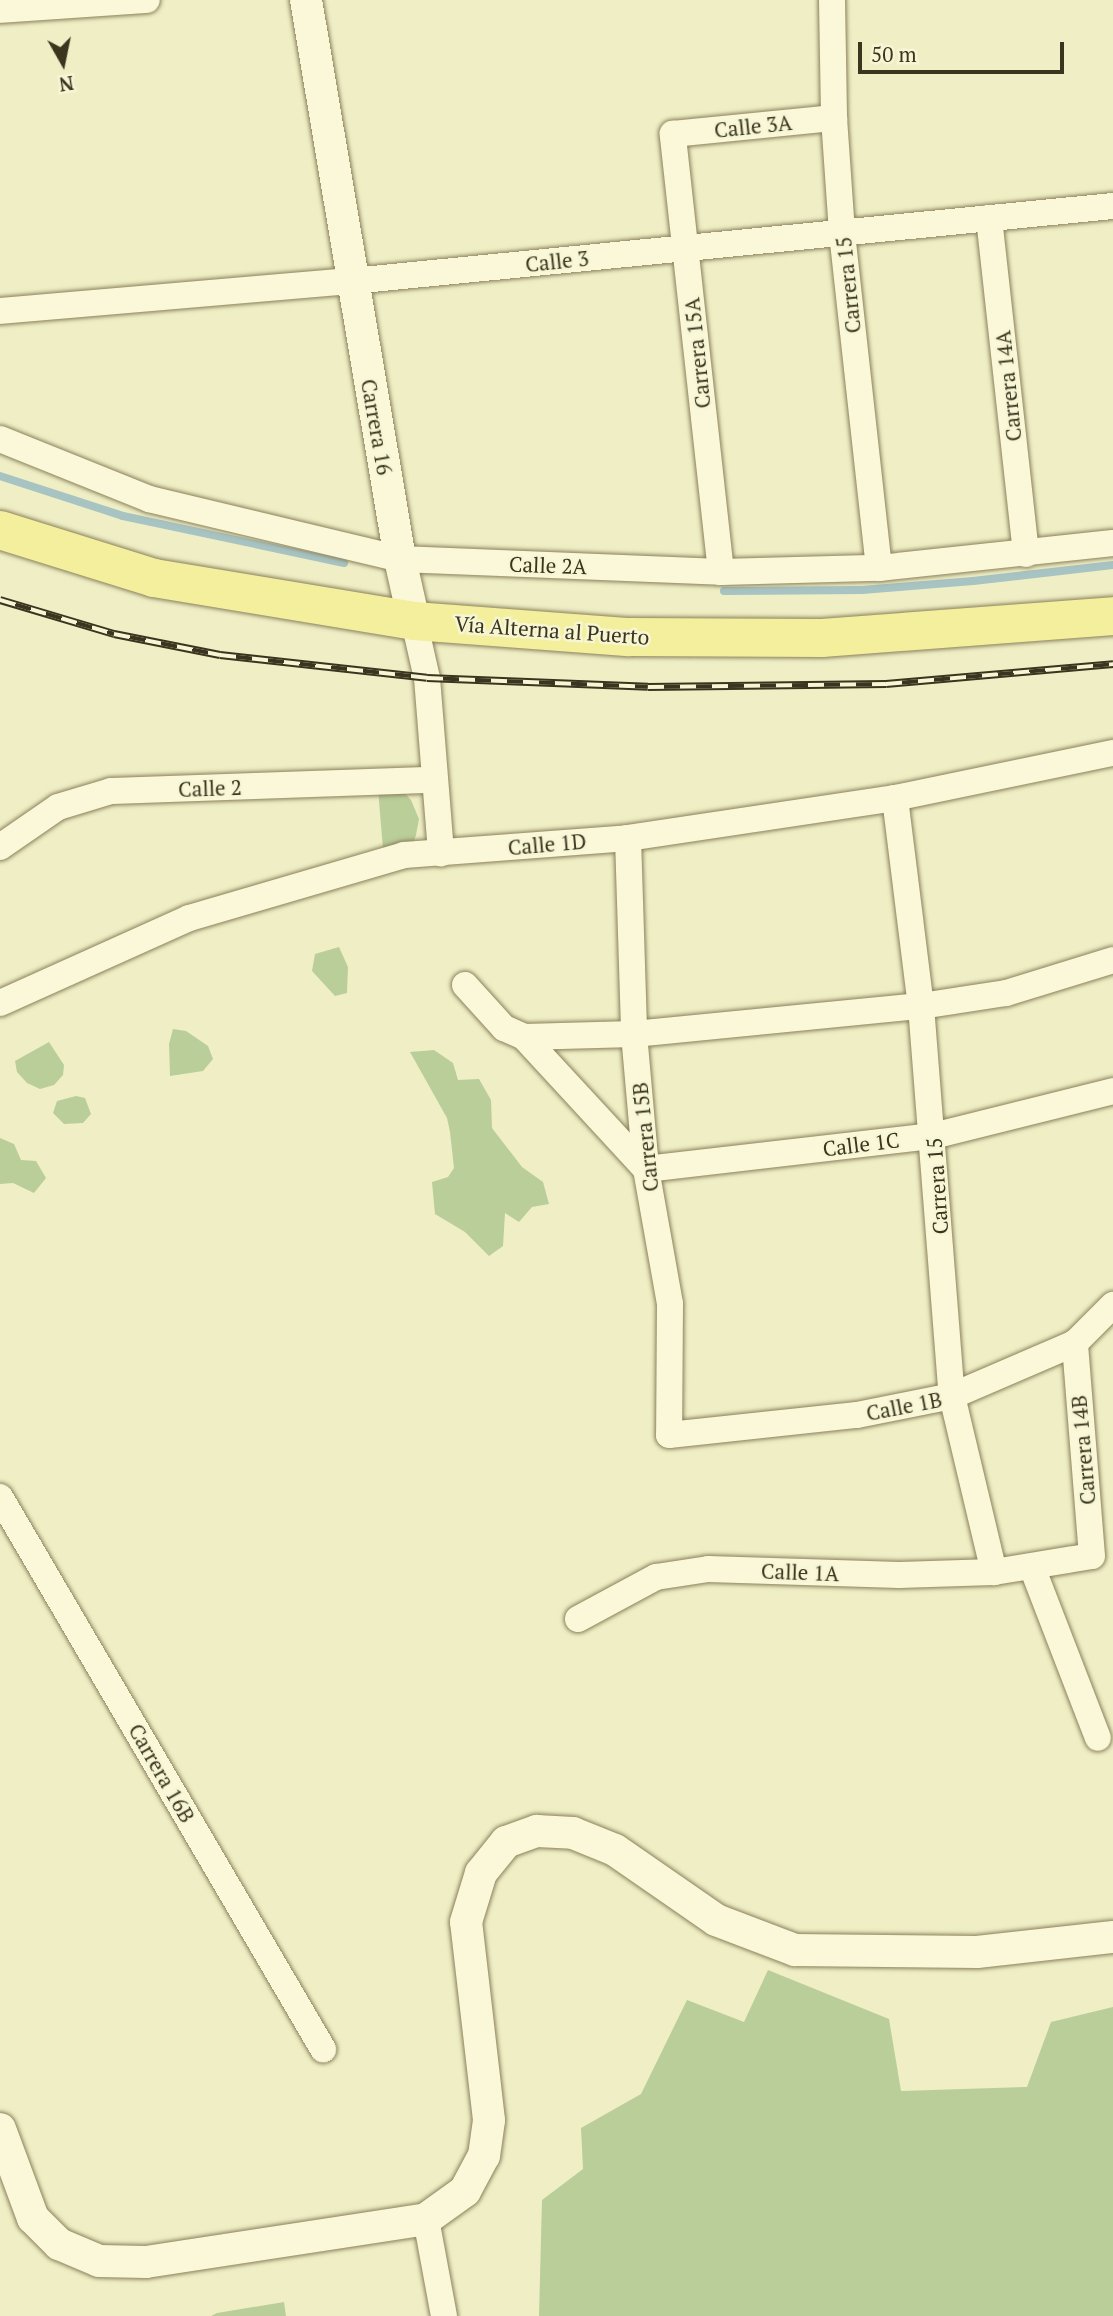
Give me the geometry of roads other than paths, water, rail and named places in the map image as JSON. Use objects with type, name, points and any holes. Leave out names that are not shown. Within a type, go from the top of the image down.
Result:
[{"type":"main road","name":"Vía Alterna al Puerto","points":[[0,530],[154,578],[406,585],[629,637],[822,638],[1113,615]]},
{"type":"street","points":[[3,7],[147,0]]},
{"type":"street","name":"Carrera 16","points":[[306,0],[406,585],[427,678],[441,853]]},
{"type":"street","name":"Carrera 15","points":[[832,0],[834,118],[842,233],[879,568]]},
{"type":"street","name":"Calle 3A","points":[[673,134],[834,118]]},
{"type":"street","name":"Carrera 15A","points":[[673,134],[722,572]]},
{"type":"street","name":"Calle 3","points":[[0,311],[352,281],[1113,206]]},
{"type":"street","name":"Carrera 14A","points":[[989,218],[1026,554]]},
{"type":"street","name":"Calle 2A","points":[[0,439],[149,499],[406,585],[879,568],[1113,543]]},
{"type":"street","name":"Calle 1D","points":[[0,1003],[189,918],[404,855],[628,838],[895,797],[1113,753]]},
{"type":"street","name":"Calle 2","points":[[0,847],[58,807],[111,791],[434,780]]},
{"type":"street","name":"Carrera 15","points":[[895,797],[921,1006],[953,1396],[994,1572]]},
{"type":"street","name":"Carrera 15B","points":[[628,838],[634,1034],[646,1169],[670,1304],[669,1435]]},
{"type":"street","points":[[524,1037],[634,1034],[921,1006],[1006,993],[1111,966]]},
{"type":"street","points":[[466,985],[504,1028],[524,1037],[646,1169]]},
{"type":"street","name":"Calle 1C","points":[[646,1169],[933,1136],[1113,1091]]},
{"type":"street","name":"Calle 1B","points":[[669,1435],[857,1415],[953,1396],[1075,1343],[1113,1305]]},
{"type":"street","name":"Carrera 14B","points":[[1075,1343],[1092,1556]]},
{"type":"street","name":"Carrera 16B","points":[[0,1497],[323,2049]]},
{"type":"street","name":"Calle 1A","points":[[578,1619],[656,1577],[708,1569],[899,1575],[994,1572],[1092,1556]]},
{"type":"street","points":[[1032,1567],[1098,1738]]},
{"type":"street","points":[[0,2129],[33,2218],[59,2244],[99,2261],[146,2262],[426,2219],[465,2191],[484,2156],[489,2120],[466,1922],[481,1873],[506,1842],[537,1831],[573,1833],[615,1850],[716,1920],[795,1950],[977,1952],[1113,1937]]},
{"type":"street","points":[[426,2219],[444,2316]]},
{"type":"waterway","points":[[0,476],[123,516],[344,563]]},
{"type":"waterway","points":[[724,591],[862,590],[1113,565]]},
{"type":"railway","points":[[0,600],[114,634],[220,655],[427,678],[648,687],[886,684],[1113,664]]}]
